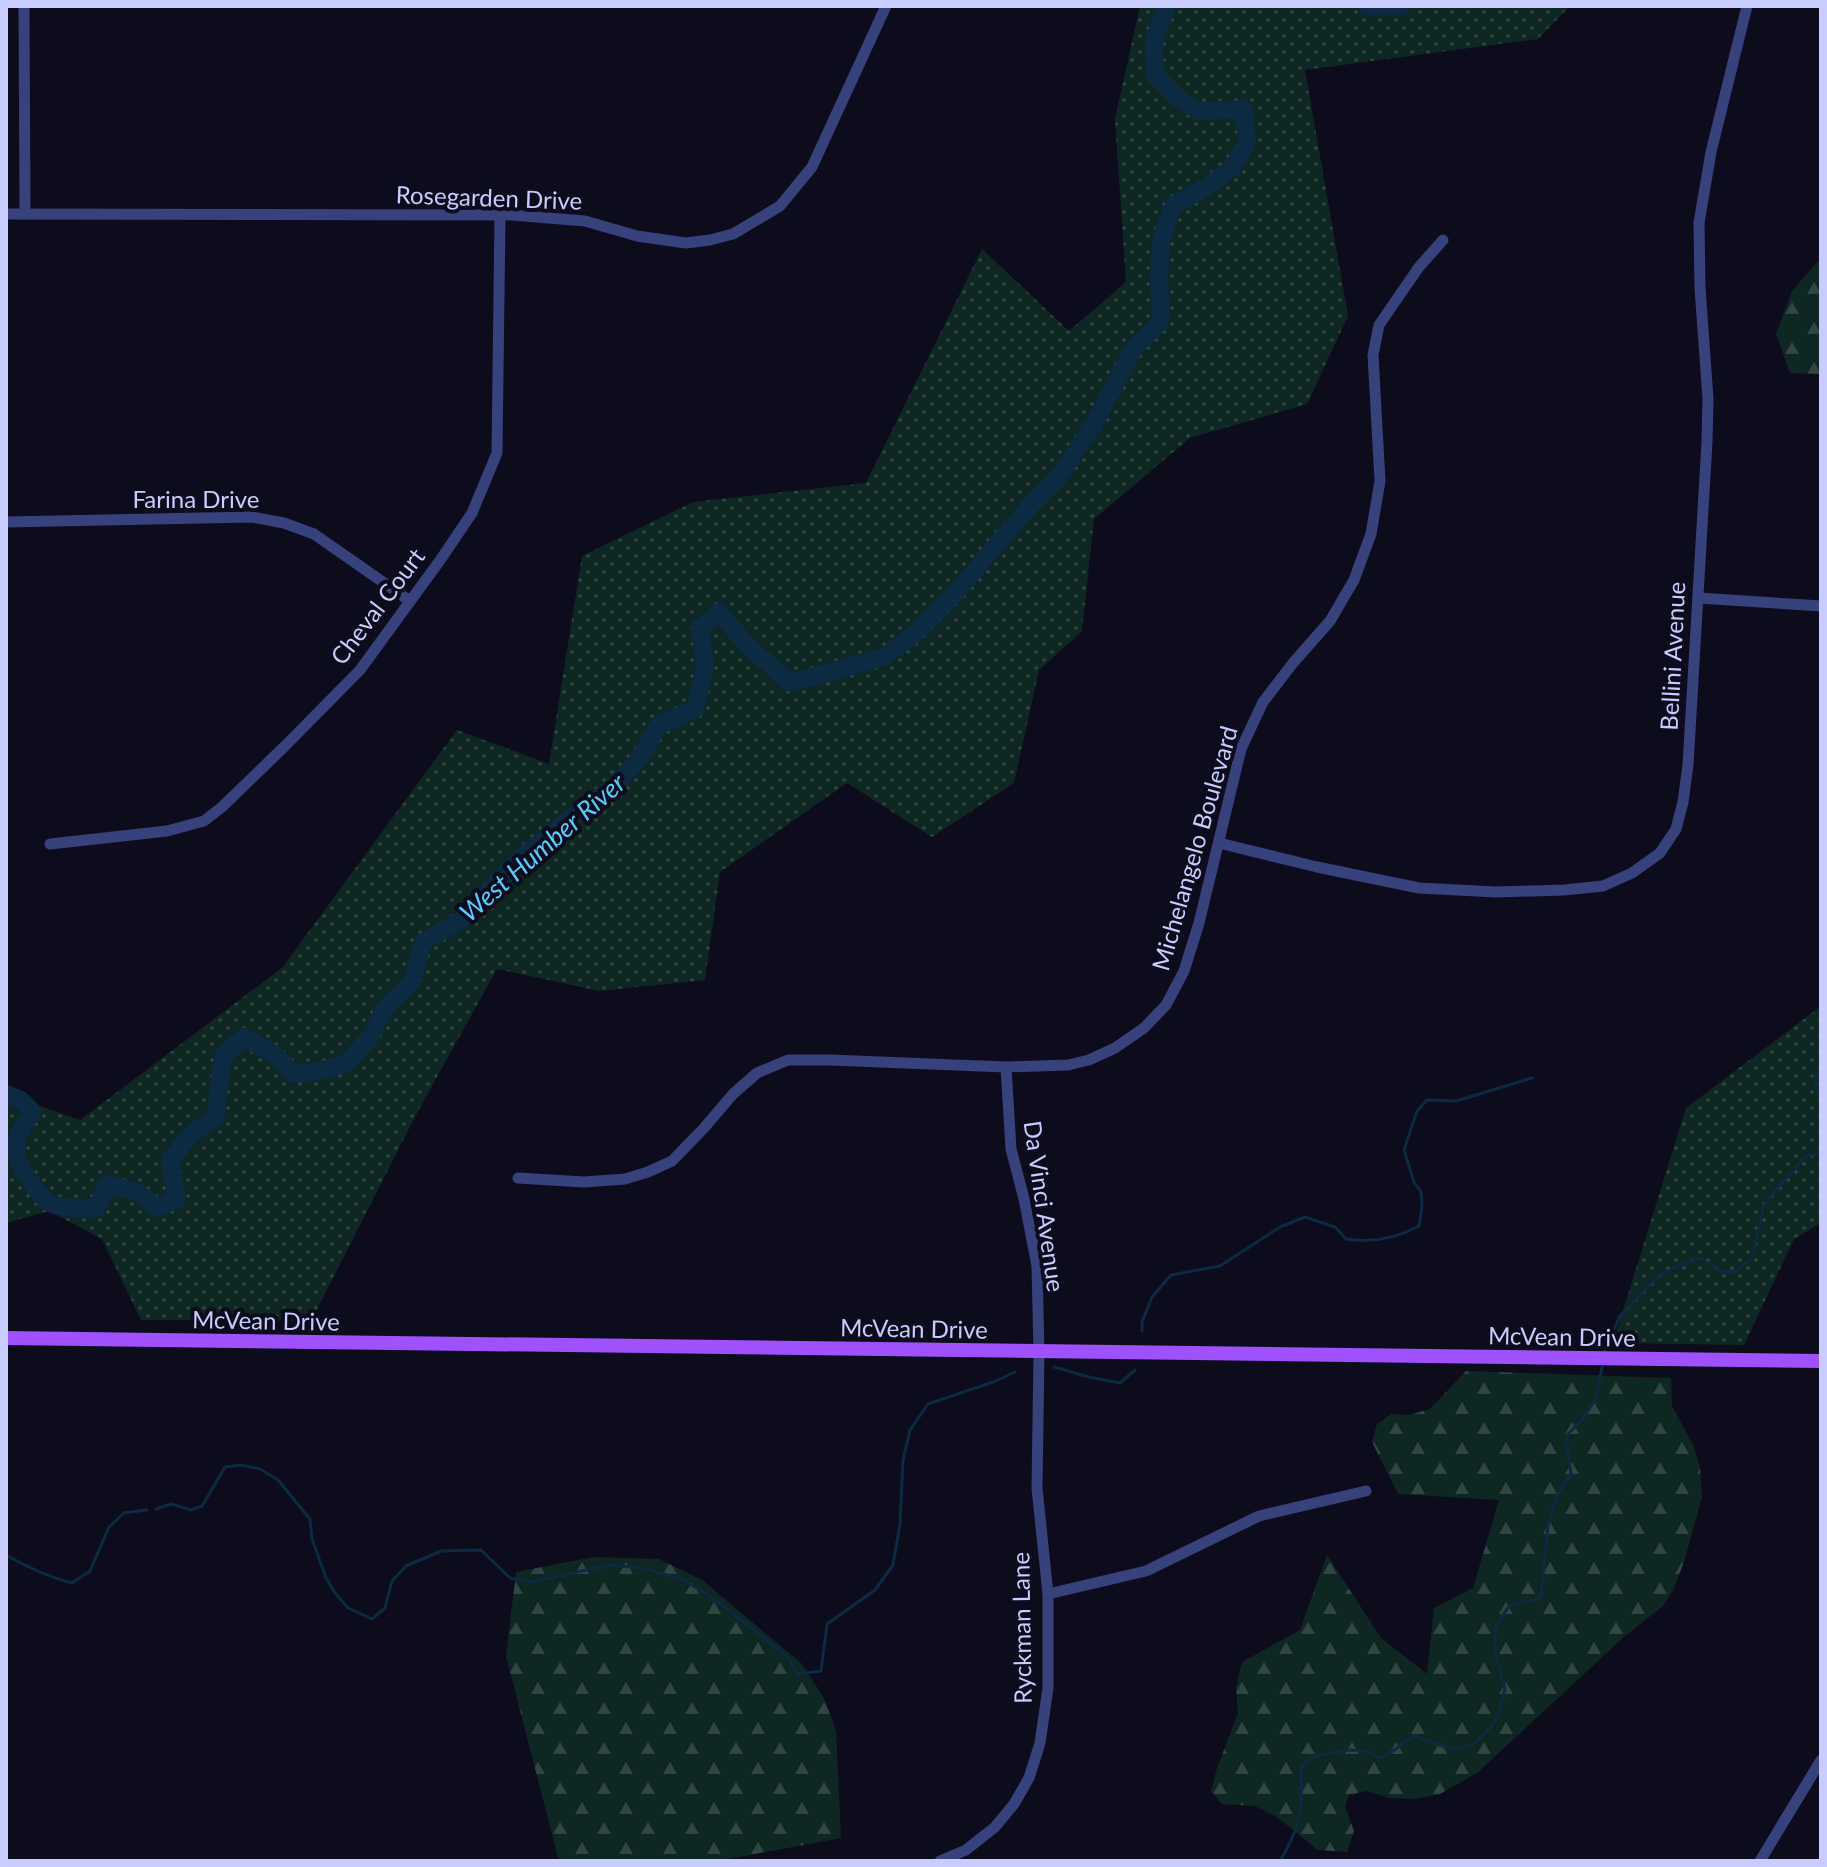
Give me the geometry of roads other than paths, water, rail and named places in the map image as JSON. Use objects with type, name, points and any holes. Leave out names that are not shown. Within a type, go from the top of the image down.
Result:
[{"type":"main road","name":"McVean Drive","points":[[6,1338],[1821,1361]]},
{"type":"street","points":[[24,6],[25,214]]},
{"type":"street","name":"Rosegarden Drive","points":[[6,214],[500,215],[585,221],[637,236],[686,243],[710,240],[733,234],[780,206],[812,167],[886,6]]},
{"type":"street","name":"Bellini Avenue","points":[[1219,843],[1419,888],[1496,892],[1564,890],[1603,886],[1632,873],[1660,853],[1676,829],[1688,765],[1707,442],[1708,399],[1699,223],[1711,152],[1747,6]]},
{"type":"street","name":"Cheval Court","points":[[50,844],[167,831],[204,821],[275,756],[360,670],[410,601],[472,513],[497,453],[500,215]]},
{"type":"street","name":"Michelangelo Boulevard","points":[[518,1178],[584,1182],[625,1179],[648,1172],[672,1161],[733,1094],[757,1073],[788,1060],[1006,1067],[1068,1065],[1089,1060],[1115,1048],[1144,1028],[1161,1011],[1184,971],[1199,923],[1241,749],[1263,702],[1330,621],[1354,580],[1371,534],[1380,481],[1373,355],[1379,325],[1419,267],[1443,240]]},
{"type":"street","name":"Farina Drive","points":[[6,522],[252,517],[284,523],[314,534],[410,601]]},
{"type":"street","points":[[1698,598],[1821,606]]},
{"type":"street","name":"Da Vinci Avenue","points":[[1006,1067],[1011,1149],[1037,1266],[1039,1352]]},
{"type":"street","name":"Ryckman Lane","points":[[940,1861],[966,1850],[995,1827],[1014,1804],[1029,1778],[1040,1743],[1048,1688],[1048,1594],[1037,1488],[1039,1352]]},
{"type":"street","points":[[1048,1594],[1146,1571],[1259,1516],[1366,1491]]},
{"type":"street","points":[[1760,1861],[1821,1760]]},
{"type":"waterway","name":"West Humber River","points":[[6,1094],[21,1100],[33,1112],[20,1132],[16,1149],[26,1176],[47,1201],[64,1207],[97,1208],[107,1184],[137,1192],[158,1208],[177,1199],[170,1161],[189,1136],[215,1118],[223,1056],[244,1037],[277,1056],[293,1074],[345,1064],[370,1038],[384,1009],[411,983],[423,942],[461,920],[517,861],[613,787],[640,758],[658,726],[696,708],[705,665],[700,628],[719,612],[747,645],[790,683],[884,657],[917,632],[1058,478],[1095,422],[1134,348],[1161,321],[1159,272],[1162,236],[1174,205],[1207,187],[1233,167],[1247,142],[1244,109],[1198,111],[1179,99],[1155,75],[1154,40],[1167,6]]},
{"type":"waterway","name":"West Humber River","points":[[1367,6],[1401,6]]},
{"type":"waterway","points":[[1821,1072],[1815,1076],[1816,1089],[1821,1094]]},
{"type":"waterway","points":[[1142,1331],[1142,1322],[1152,1297],[1171,1275],[1220,1266],[1280,1227],[1305,1217],[1335,1227],[1346,1239],[1356,1240],[1392,1237],[1419,1226],[1421,1192],[1414,1182],[1404,1150],[1417,1111],[1427,1100],[1456,1101],[1532,1078]]},
{"type":"waterway","points":[[1605,1350],[1620,1316],[1655,1279],[1700,1258],[1723,1272],[1734,1272],[1752,1259],[1768,1199],[1806,1156],[1821,1153]]},
{"type":"waterway","points":[[1054,1367],[1120,1383],[1135,1370]]},
{"type":"waterway","points":[[1280,1861],[1299,1816],[1301,1768],[1311,1757],[1349,1750],[1365,1751],[1380,1758],[1413,1736],[1452,1749],[1473,1745],[1492,1726],[1505,1689],[1494,1648],[1497,1623],[1510,1605],[1541,1598],[1548,1526],[1556,1498],[1571,1473],[1566,1443],[1569,1433],[1583,1419],[1596,1398],[1602,1367]]},
{"type":"waterway","points":[[647,1569],[684,1580],[717,1601],[789,1658],[797,1674],[821,1671],[827,1624],[875,1590],[893,1565],[900,1524],[903,1460],[910,1430],[928,1404],[1015,1372]]},
{"type":"waterway","points":[[156,1509],[171,1504],[191,1510],[202,1506],[225,1467],[241,1465],[260,1469],[278,1480],[310,1519],[312,1539],[326,1578],[335,1593],[348,1608],[372,1619],[385,1608],[392,1581],[406,1566],[441,1551],[481,1550],[510,1578],[531,1582],[609,1565],[641,1568]]},
{"type":"waterway","points":[[6,1555],[72,1583],[90,1571],[109,1527],[124,1513],[147,1510]]}]
